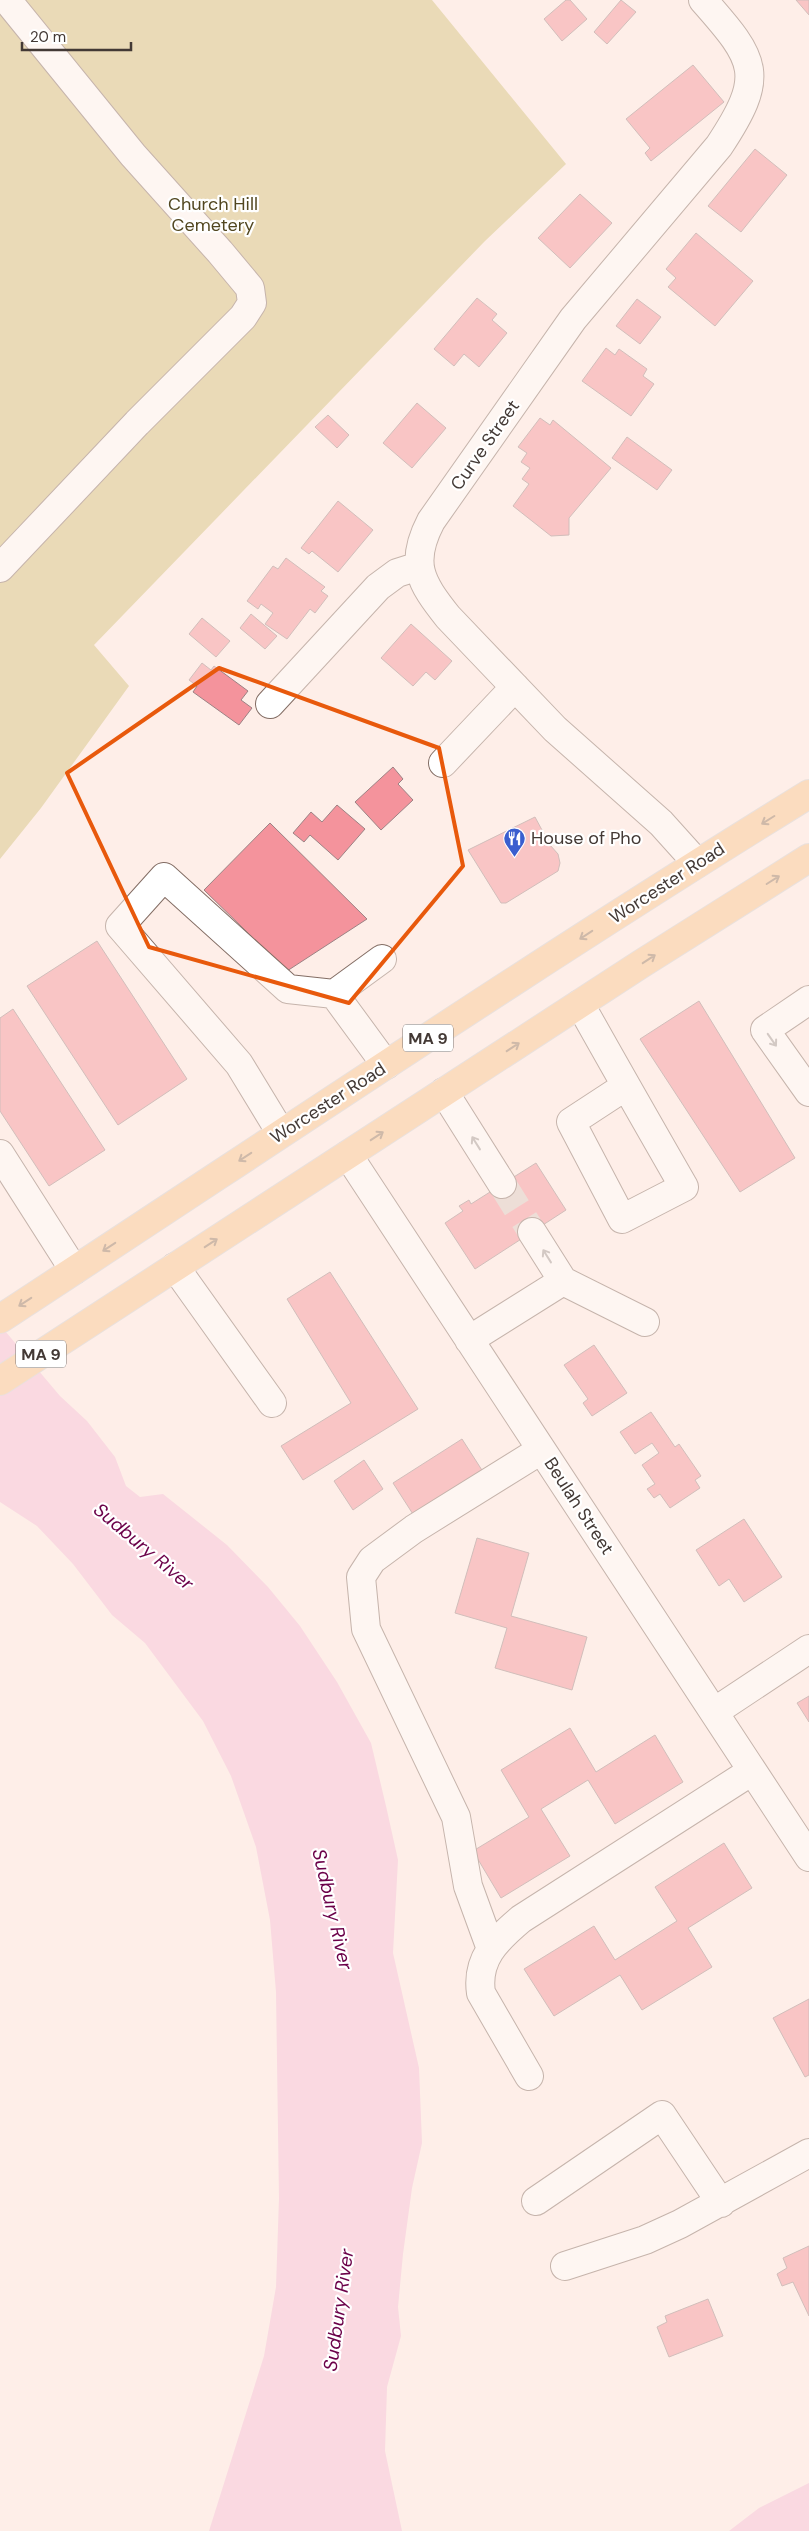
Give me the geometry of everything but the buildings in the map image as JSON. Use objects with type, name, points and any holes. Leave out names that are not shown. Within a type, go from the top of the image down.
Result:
[{"type":"highway","name":"Worcester Road","points":[[0,1319],[281,1133],[697,863],[809,794]]},
{"type":"highway","name":"MA 9","points":[[0,1381],[580,1004],[809,858]]},
{"type":"street","points":[[0,568],[137,423],[244,317],[252,303],[250,288],[133,155],[7,0]]},
{"type":"street","name":"Curve Street","points":[[419,566],[419,551],[431,521],[574,319],[719,146],[738,117],[748,93],[751,72],[742,49],[729,29],[703,0]]},
{"type":"street","points":[[270,704],[378,586],[397,573],[419,566],[433,598],[448,617],[584,755],[661,823],[697,863]]},
{"type":"street","points":[[443,763],[515,687]]},
{"type":"street","points":[[281,1133],[239,1064],[120,926],[164,878],[288,989],[334,994],[382,960]]},
{"type":"street","points":[[334,994],[386,1065]]},
{"type":"street","points":[[809,1000],[765,1030],[809,1092]]},
{"type":"street","points":[[580,1004],[684,1187],[622,1219],[571,1122],[626,1086]]},
{"type":"street","points":[[444,1092],[502,1184]]},
{"type":"street","points":[[0,1154],[74,1270]]},
{"type":"street","name":"Beulah Street","points":[[348,1155],[809,1857]]},
{"type":"street","points":[[532,1232],[563,1281],[645,1322]]},
{"type":"street","points":[[175,1267],[272,1403]]},
{"type":"street","points":[[469,1340],[563,1281]]},
{"type":"street","points":[[492,1949],[468,1886],[456,1817],[366,1629],[361,1577],[372,1560],[414,1529],[541,1450]]},
{"type":"street","points":[[714,1712],[809,1649]]},
{"type":"street","points":[[529,2076],[480,1993],[478,1978],[481,1966],[498,1940],[521,1919],[752,1771]]},
{"type":"street","points":[[536,2201],[662,2115],[721,2203]]},
{"type":"street","points":[[565,2266],[644,2240],[721,2203],[809,2153]]},
{"type":"highlighted area","points":[[219,668],[439,748],[463,866],[349,1003],[149,947],[67,773]]},
{"type":"green space","name":"Church Hill Cemetery","points":[[0,0],[432,0],[566,164],[485,241],[94,645],[129,686],[41,808],[0,859]]},
{"type":"water","name":"Sudbury River","points":[[0,1325],[60,1396],[87,1421],[115,1457],[126,1486],[140,1497],[163,1494],[227,1545],[268,1587],[300,1626],[337,1682],[371,1743],[398,1860],[393,1953],[419,2068],[422,2143],[412,2188],[403,2254],[398,2307],[401,2336],[387,2387],[385,2451],[402,2531],[209,2531],[264,2356],[276,2287],[279,2198],[276,1992],[270,1920],[256,1847],[231,1776],[203,1721],[145,1643],[112,1615],[73,1564],[37,1526],[0,1502]]},
{"type":"water","points":[[809,2483],[809,2531],[729,2531],[759,2508]]},
{"type":"tunnel","points":[[502,1184],[532,1232]]},
{"type":"place","name":"House of Pho","points":[[515,857]]}]
